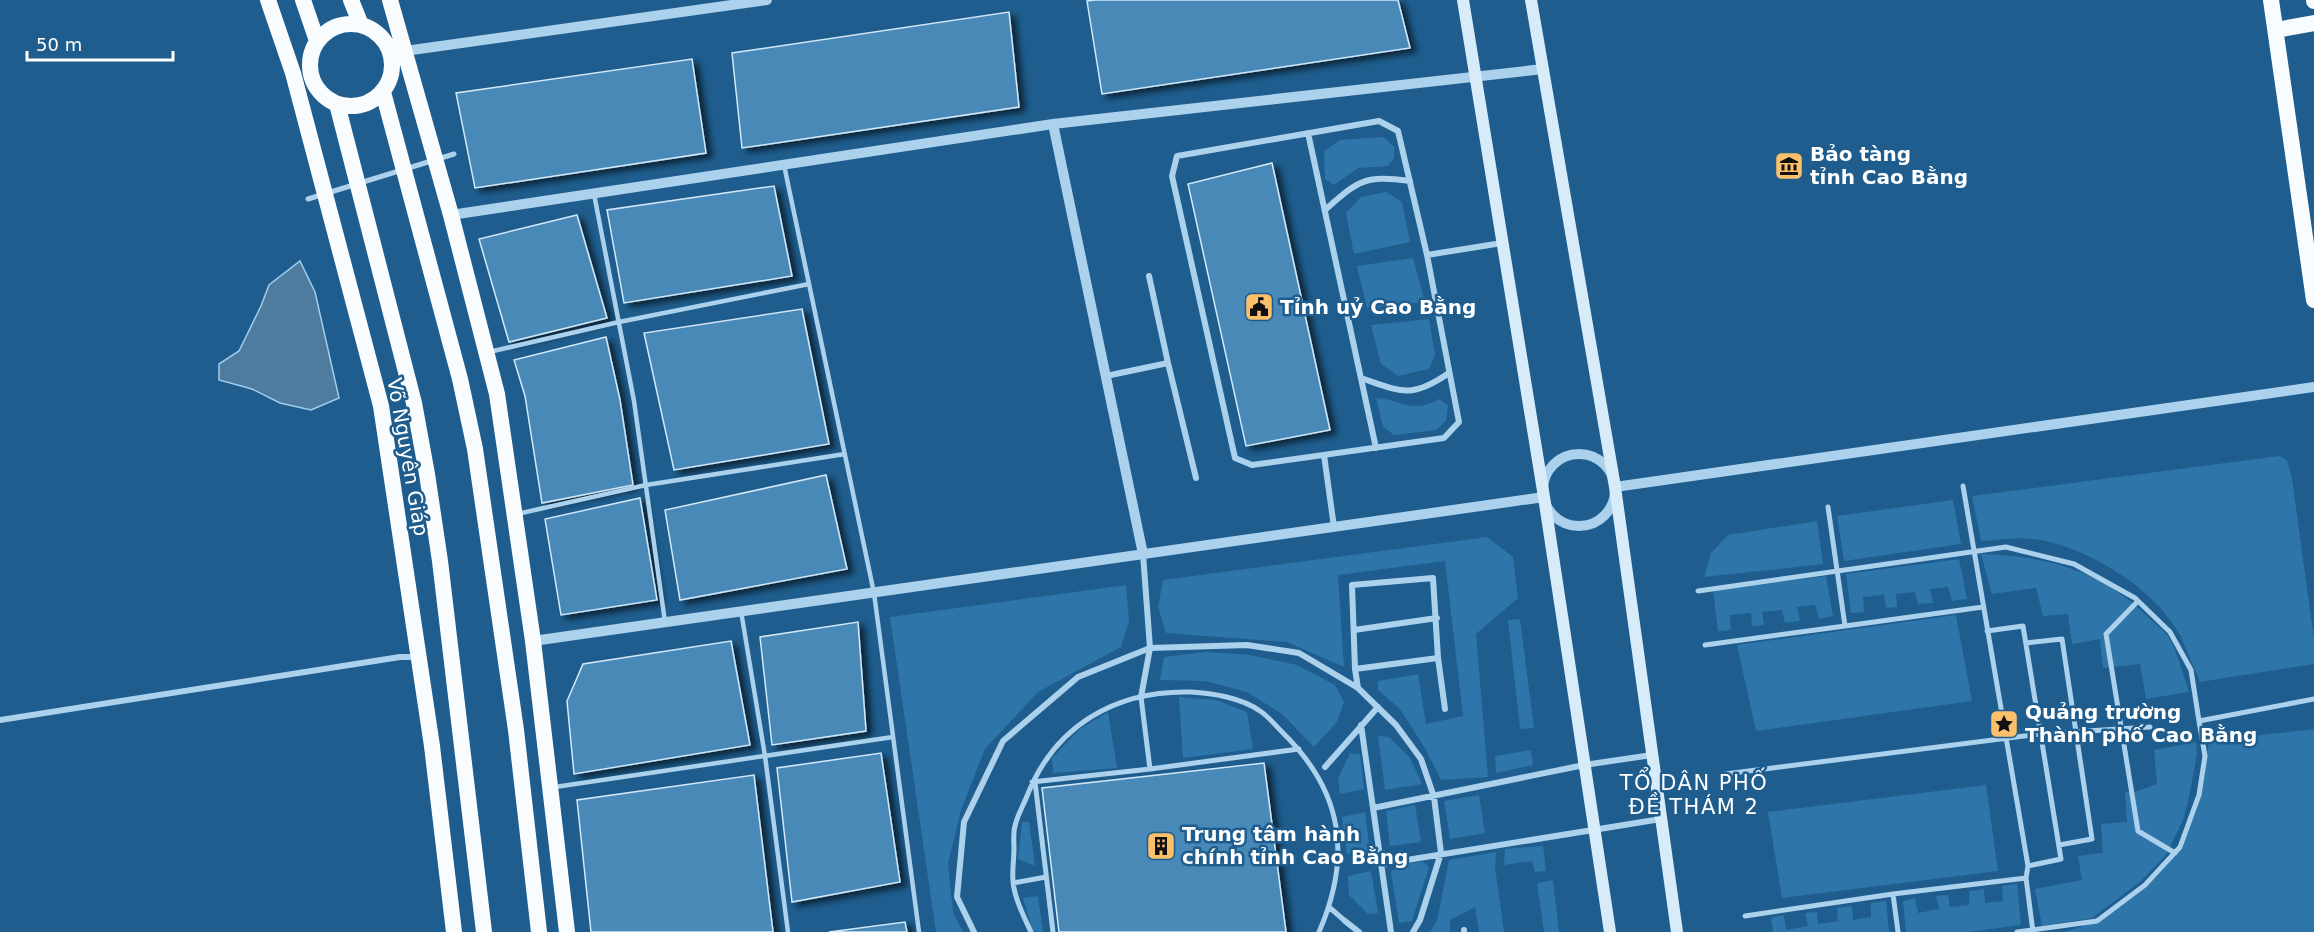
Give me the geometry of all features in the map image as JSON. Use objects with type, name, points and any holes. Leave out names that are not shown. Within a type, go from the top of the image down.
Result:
[{"type":"highway","name":"Võ Nguyên Giáp","points":[[268,0],[303,78],[325,194],[381,406],[432,746],[454,932]]},
{"type":"highway","points":[[303,0],[317,40],[337,26],[352,23],[377,32],[388,46],[398,53]]},
{"type":"highway","points":[[351,0],[360,25]]},
{"type":"highway","points":[[390,0],[398,53],[436,160],[498,394],[533,641],[567,932]]},
{"type":"highway","points":[[2271,0],[2314,300]]},
{"type":"highway","points":[[2276,30],[2314,23]]},
{"type":"highway","name":"Võ Nguyên Giáp","points":[[303,78],[317,40]]},
{"type":"highway","points":[[337,104],[351,106],[365,104],[383,92],[398,53]]},
{"type":"highway","name":"Võ Nguyên Giáp","points":[[303,78],[323,96],[337,104],[414,403],[440,561],[484,932]]},
{"type":"highway","points":[[383,92],[468,414],[484,495],[505,646],[539,932]]},
{"type":"highway","points":[[505,646],[533,641]]},
{"type":"main road","points":[[1463,0],[1544,497],[1610,932]]},
{"type":"main road","points":[[1531,0],[1615,487],[1677,932]]},
{"type":"street","points":[[398,53],[767,0]]},
{"type":"street","points":[[451,215],[1053,124],[1543,69]]},
{"type":"street","points":[[1379,121],[1398,131],[1410,181],[1427,255],[1459,422],[1444,438],[1252,465],[1234,458],[1172,176],[1178,156],[1379,121]]},
{"type":"street","points":[[1053,124],[1143,554],[1150,648],[1141,697],[1150,769]]},
{"type":"street","points":[[1308,133],[1376,448]]},
{"type":"street","points":[[308,199],[454,154]]},
{"type":"street","points":[[1325,210],[1353,185],[1379,177],[1410,181]]},
{"type":"street","points":[[1427,255],[1502,243]]},
{"type":"street","points":[[1149,276],[1196,478]]},
{"type":"street","points":[[1106,376],[1168,363]]},
{"type":"street","points":[[1361,378],[1401,392],[1428,387],[1449,373]]},
{"type":"street","points":[[1615,487],[2314,387]]},
{"type":"street","points":[[1586,454],[1606,465],[1615,487],[1610,510],[1601,519],[1591,524],[1578,526],[1566,524],[1556,518],[1548,508],[1543,485],[1553,464],[1563,457],[1586,454]]},
{"type":"street","points":[[1324,455],[1334,527]]},
{"type":"street","points":[[1963,486],[2028,866],[2026,878],[2033,931]]},
{"type":"street","points":[[533,641],[1544,497]]},
{"type":"street","points":[[1828,507],[1845,627]]},
{"type":"street","points":[[1698,591],[2006,547],[2074,564],[2138,601],[2170,632],[2192,670],[2205,756],[2199,795],[2183,842],[2145,885],[2097,921],[2017,932]]},
{"type":"street","points":[[1358,688],[1355,669],[1352,585],[1433,578],[1438,658],[1445,709]]},
{"type":"street","points":[[2138,601],[2106,634],[2138,831],[2175,853]]},
{"type":"street","points":[[1705,645],[1983,607]]},
{"type":"street","points":[[1354,630],[1437,618]]},
{"type":"street","points":[[1987,631],[2024,626],[2061,859],[2028,866]]},
{"type":"street","points":[[2026,643],[2062,639],[2092,839],[2059,845]]},
{"type":"street","points":[[974,932],[957,897],[964,822],[1003,741],[1078,676],[1150,648],[1246,645],[1299,653],[1358,688],[1396,726],[1421,759],[1434,797],[1441,853],[1420,920],[1413,932]]},
{"type":"street","points":[[0,720],[400,657],[419,657]]},
{"type":"street","points":[[1355,669],[1438,658]]},
{"type":"street","points":[[1031,932],[1013,883],[1014,827],[1034,782],[1056,744],[1086,719],[1120,701],[1168,691],[1215,693],[1260,710],[1299,749],[1314,768],[1329,799],[1337,832],[1338,862],[1334,891],[1319,932]]},
{"type":"street","points":[[2199,721],[2314,699]]},
{"type":"street","points":[[1314,768],[1325,767],[1378,707]]},
{"type":"street","points":[[1361,724],[1391,932]]},
{"type":"street","points":[[1725,774],[2040,734],[2150,727]]},
{"type":"street","points":[[1034,782],[1299,749]]},
{"type":"street","points":[[1373,808],[1584,765],[1652,755]]},
{"type":"street","points":[[1034,782],[1053,932]]},
{"type":"street","points":[[1382,864],[1661,819]]},
{"type":"street","points":[[1013,883],[1046,877]]},
{"type":"street","points":[[1745,916],[1893,894],[2026,878]]},
{"type":"street","points":[[1893,894],[1898,932]]},
{"type":"street","points":[[1329,906],[1359,932]]},
{"type":"lane","points":[[784,165],[874,593],[919,932]]},
{"type":"lane","points":[[594,194],[634,401],[665,622]]},
{"type":"lane","points":[[487,353],[619,322],[809,284]]},
{"type":"lane","points":[[515,514],[646,485],[844,454]]},
{"type":"lane","points":[[741,611],[765,756],[788,932]]},
{"type":"lane","points":[[550,788],[893,737]]},
{"type":"shaded area","points":[[1384,137],[1394,147],[1394,158],[1388,166],[1358,168],[1334,185],[1325,179],[1324,151],[1340,140]]},
{"type":"shaded area","points":[[1386,192],[1402,202],[1410,242],[1354,254],[1346,213],[1361,197]]},
{"type":"shaded area","points":[[1413,258],[1425,302],[1367,308],[1357,266]]},
{"type":"shaded area","points":[[300,261],[315,292],[339,398],[311,410],[280,403],[252,389],[219,380],[219,364],[239,351],[269,285]]},
{"type":"shaded area","points":[[1429,319],[1435,355],[1429,369],[1398,376],[1381,364],[1371,325]]},
{"type":"shaded area","points":[[1376,398],[1414,406],[1430,404],[1439,399],[1448,405],[1446,421],[1436,430],[1394,435],[1383,427]]},
{"type":"shaded area","points":[[2279,456],[2287,460],[2292,479],[2314,639],[2314,664],[2200,682],[2180,635],[2168,618],[2154,601],[2118,572],[2097,560],[2055,543],[2028,538],[1981,541],[1972,496]]},
{"type":"shaded area","points":[[1953,500],[1961,544],[1844,561],[1837,516]]},
{"type":"shaded area","points":[[1817,521],[1823,564],[1704,577],[1711,553],[1728,535]]},
{"type":"shaded area","points":[[1487,537],[1513,557],[1518,598],[1476,634],[1488,777],[1441,780],[1426,750],[1400,709],[1378,690],[1378,681],[1418,674],[1426,724],[1463,716],[1445,561],[1338,575],[1344,667],[1287,642],[1166,633],[1158,607],[1163,580]]},
{"type":"shaded area","points":[[1981,554],[2050,562],[2092,577],[2111,588],[2130,601],[2168,636],[2189,692],[2146,699],[2140,664],[2103,668],[2100,639],[2072,644],[2068,614],[2043,616],[2036,588],[1992,594]]},
{"type":"shaded area","points":[[1959,559],[1967,599],[1952,601],[1948,587],[1930,589],[1933,603],[1918,604],[1915,592],[1896,594],[1897,607],[1886,608],[1884,595],[1863,597],[1864,612],[1851,613],[1846,574]]},
{"type":"shaded area","points":[[1826,576],[1833,616],[1819,619],[1815,605],[1797,607],[1800,621],[1785,623],[1782,610],[1762,612],[1764,625],[1752,626],[1751,613],[1730,615],[1731,630],[1718,631],[1713,591]]},
{"type":"shaded area","points":[[1126,585],[1129,621],[1121,647],[1038,692],[985,749],[961,810],[948,864],[953,912],[963,932],[936,932],[890,617]]},
{"type":"shaded area","points":[[1956,615],[1972,701],[1756,731],[1737,645]]},
{"type":"shaded area","points":[[1520,619],[1534,728],[1520,729],[1508,620]]},
{"type":"shaded area","points":[[1206,652],[1250,655],[1297,665],[1335,685],[1344,702],[1337,722],[1314,747],[1282,714],[1247,692],[1205,681],[1160,680],[1164,657]]},
{"type":"shaded area","points":[[1179,697],[1216,700],[1247,712],[1253,749],[1183,758]]},
{"type":"shaded area","points":[[1108,712],[1117,768],[1053,773],[1052,758],[1080,729]]},
{"type":"shaded area","points":[[2314,729],[2314,932],[2062,932],[2085,925],[2121,906],[2144,889],[2175,854],[2194,814],[2209,741]]},
{"type":"shaded area","points":[[1378,736],[1389,737],[1410,758],[1422,784],[1385,790]]},
{"type":"shaded area","points":[[2196,742],[2197,754],[2188,802],[2183,820],[2166,855],[2140,882],[2092,918],[2042,926],[2035,889],[2082,880],[2078,856],[2103,853],[2101,824],[2127,822],[2125,792],[2135,792],[2157,784],[2154,750]]},
{"type":"shaded area","points":[[1531,750],[1533,765],[1496,773],[1495,756]]},
{"type":"shaded area","points":[[1350,753],[1360,754],[1364,789],[1340,794],[1338,778]]},
{"type":"shaded area","points":[[1986,785],[1998,871],[1782,898],[1768,812]]},
{"type":"shaded area","points":[[1479,795],[1485,833],[1450,839],[1444,801]]},
{"type":"shaded area","points":[[1415,805],[1421,842],[1390,846],[1386,811]]},
{"type":"shaded area","points":[[1365,812],[1370,852],[1347,854],[1342,817]]},
{"type":"shaded area","points":[[1022,822],[1029,822],[1035,866],[1018,859]]},
{"type":"shaded area","points":[[1543,846],[1546,871],[1535,872],[1532,861],[1504,865],[1505,849]]},
{"type":"shaded area","points":[[1496,852],[1495,867],[1504,932],[1479,932],[1475,907],[1450,920],[1450,932],[1430,932],[1437,921],[1449,860]]},
{"type":"shaded area","points":[[1423,862],[1429,867],[1412,921],[1399,923],[1391,872],[1398,864]]},
{"type":"shaded area","points":[[1371,871],[1378,913],[1368,914],[1349,895],[1348,876]]},
{"type":"shaded area","points":[[1553,880],[1559,932],[1544,932],[1537,883]]},
{"type":"shaded area","points":[[2017,884],[2021,925],[1968,932],[1906,932],[1903,901],[1915,898],[1918,913],[1939,909],[1936,896],[1948,895],[1950,907],[1969,905],[1969,891],[1984,889],[1985,903],[2003,901],[2002,886]]},
{"type":"shaded area","points":[[1038,896],[1043,932],[1033,931],[1023,898]]},
{"type":"shaded area","points":[[1886,901],[1889,932],[1773,932],[1771,918],[1784,915],[1786,930],[1808,926],[1805,913],[1817,912],[1818,924],[1838,921],[1837,908],[1852,906],[1853,920],[1871,917],[1871,903]]},
{"type":"building","points":[[1398,0],[1410,48],[1102,94],[1087,1]]},
{"type":"building","points":[[1009,12],[1019,107],[742,148],[732,53]]},
{"type":"building","points":[[692,59],[706,153],[475,188],[456,93]]},
{"type":"building","name":"Tỉnh uỷ Cao Bằng","points":[[1272,163],[1330,430],[1246,446],[1188,184]]},
{"type":"building","points":[[774,186],[792,276],[624,303],[607,210]]},
{"type":"building","points":[[577,215],[607,318],[509,342],[479,239]]},
{"type":"building","points":[[802,309],[829,444],[674,470],[644,333]]},
{"type":"building","points":[[606,337],[620,400],[633,485],[542,503],[525,396],[514,360]]},
{"type":"building","points":[[826,475],[847,569],[680,600],[665,510]]},
{"type":"building","points":[[640,498],[657,600],[561,615],[545,519]]},
{"type":"building","points":[[858,622],[866,731],[772,745],[760,637]]},
{"type":"building","points":[[731,641],[750,745],[574,774],[567,701],[583,664]]},
{"type":"building","points":[[881,753],[900,882],[792,902],[777,768]]},
{"type":"building","name":"Trung tâm hành chính tỉnh Cao Bằng","points":[[1264,763],[1286,932],[1059,932],[1042,788]]},
{"type":"building","points":[[754,775],[773,932],[591,932],[577,800]]},
{"type":"building","points":[[905,922],[907,932],[829,932]]},
{"type":"place","name":"Bảo tàng tỉnh Cao Bằng","points":[[1789,166]]},
{"type":"place","name":"Tỉnh uỷ Cao Bằng","points":[[1259,307]]},
{"type":"place","name":"Quảng trường Thành phố Cao Bằng","points":[[2004,724]]},
{"type":"place","name":"Trung tâm hành chính tỉnh Cao Bằng","points":[[1161,846]]},
{"type":"district","name":"TỔ DÂN PHỐ ĐỀ THÁM 2","points":[[1694,795]]}]
